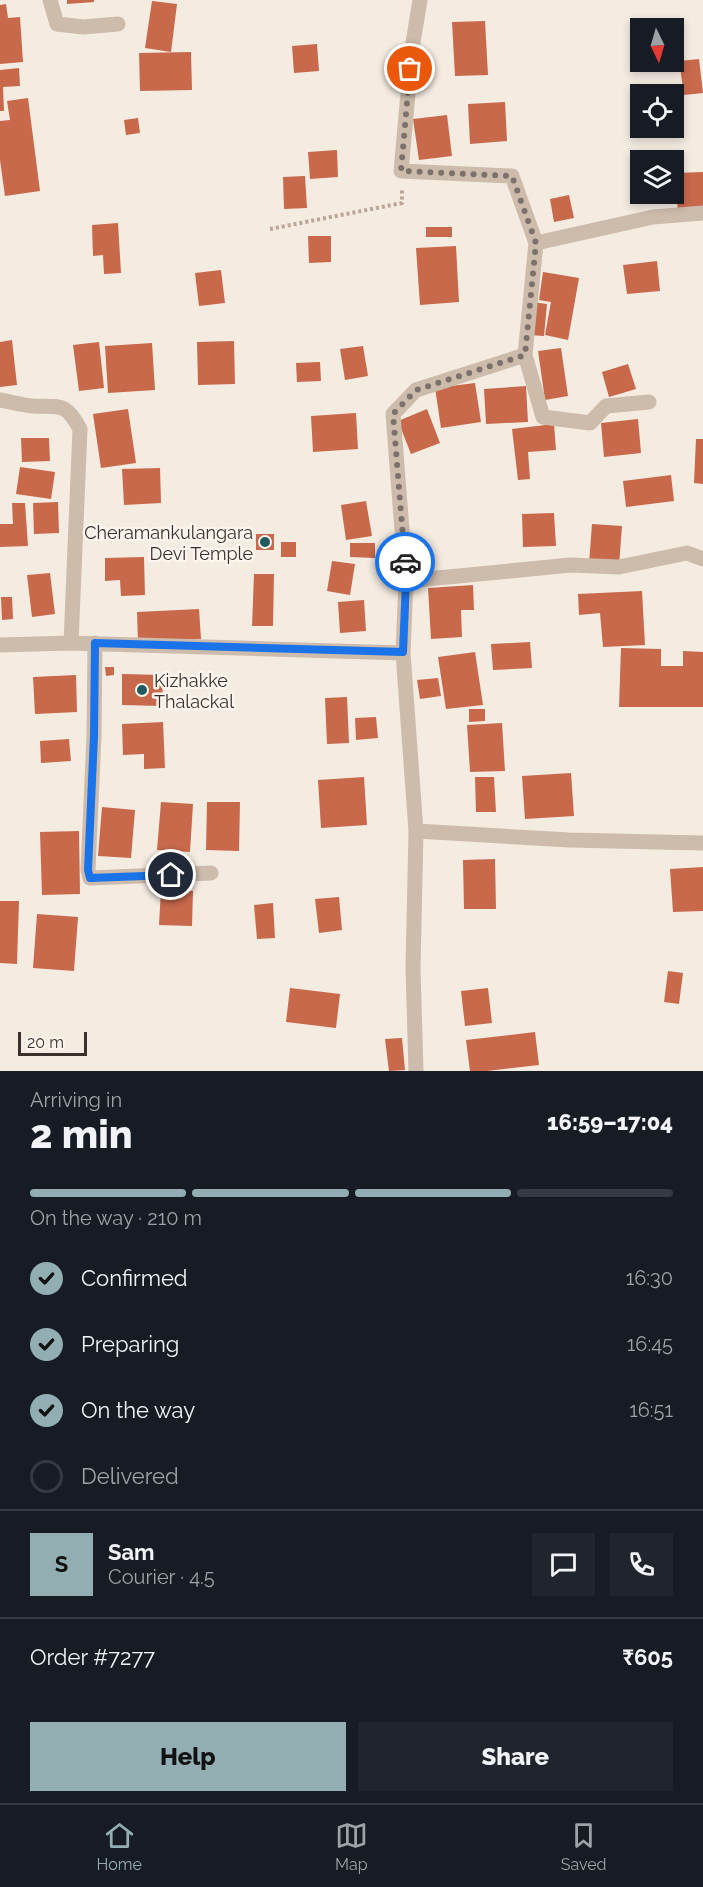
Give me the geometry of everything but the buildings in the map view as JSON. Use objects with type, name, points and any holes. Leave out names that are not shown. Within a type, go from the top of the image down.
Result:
[{"type":"street","points":[[50,0],[57,24],[83,27],[118,24]]},
{"type":"street","points":[[420,0],[412,49],[401,171],[512,176],[536,243],[525,355],[543,417],[590,423],[606,406],[649,402]]},
{"type":"street","points":[[536,243],[653,217],[703,213]]},
{"type":"street","points":[[416,1071],[413,968],[416,831],[403,652],[406,581],[393,414],[416,390],[525,355]]},
{"type":"street","points":[[0,400],[31,406],[60,406],[72,414],[80,429],[71,643]]},
{"type":"street","points":[[406,581],[570,565],[619,567],[687,553],[703,559]]},
{"type":"street","points":[[0,645],[95,643],[403,652]]},
{"type":"street","points":[[95,643],[94,736],[88,870],[90,878],[212,873]]},
{"type":"street","points":[[416,831],[569,840],[703,843]]},
{"type":"path","points":[[270,229],[402,203],[401,171]]},
{"type":"way so far","points":[[405,562],[393,414],[416,390],[525,355],[536,243],[512,176],[401,171],[410,69]]},
{"type":"place","name":"Cheramankulangara Devi Temple","points":[[265,542]]},
{"type":"place","name":"Kizhakke Thalackal","points":[[142,690]]},
{"type":"route","points":[[171,875],[90,878],[88,870],[94,736],[95,643],[403,652],[405,562]]}]
